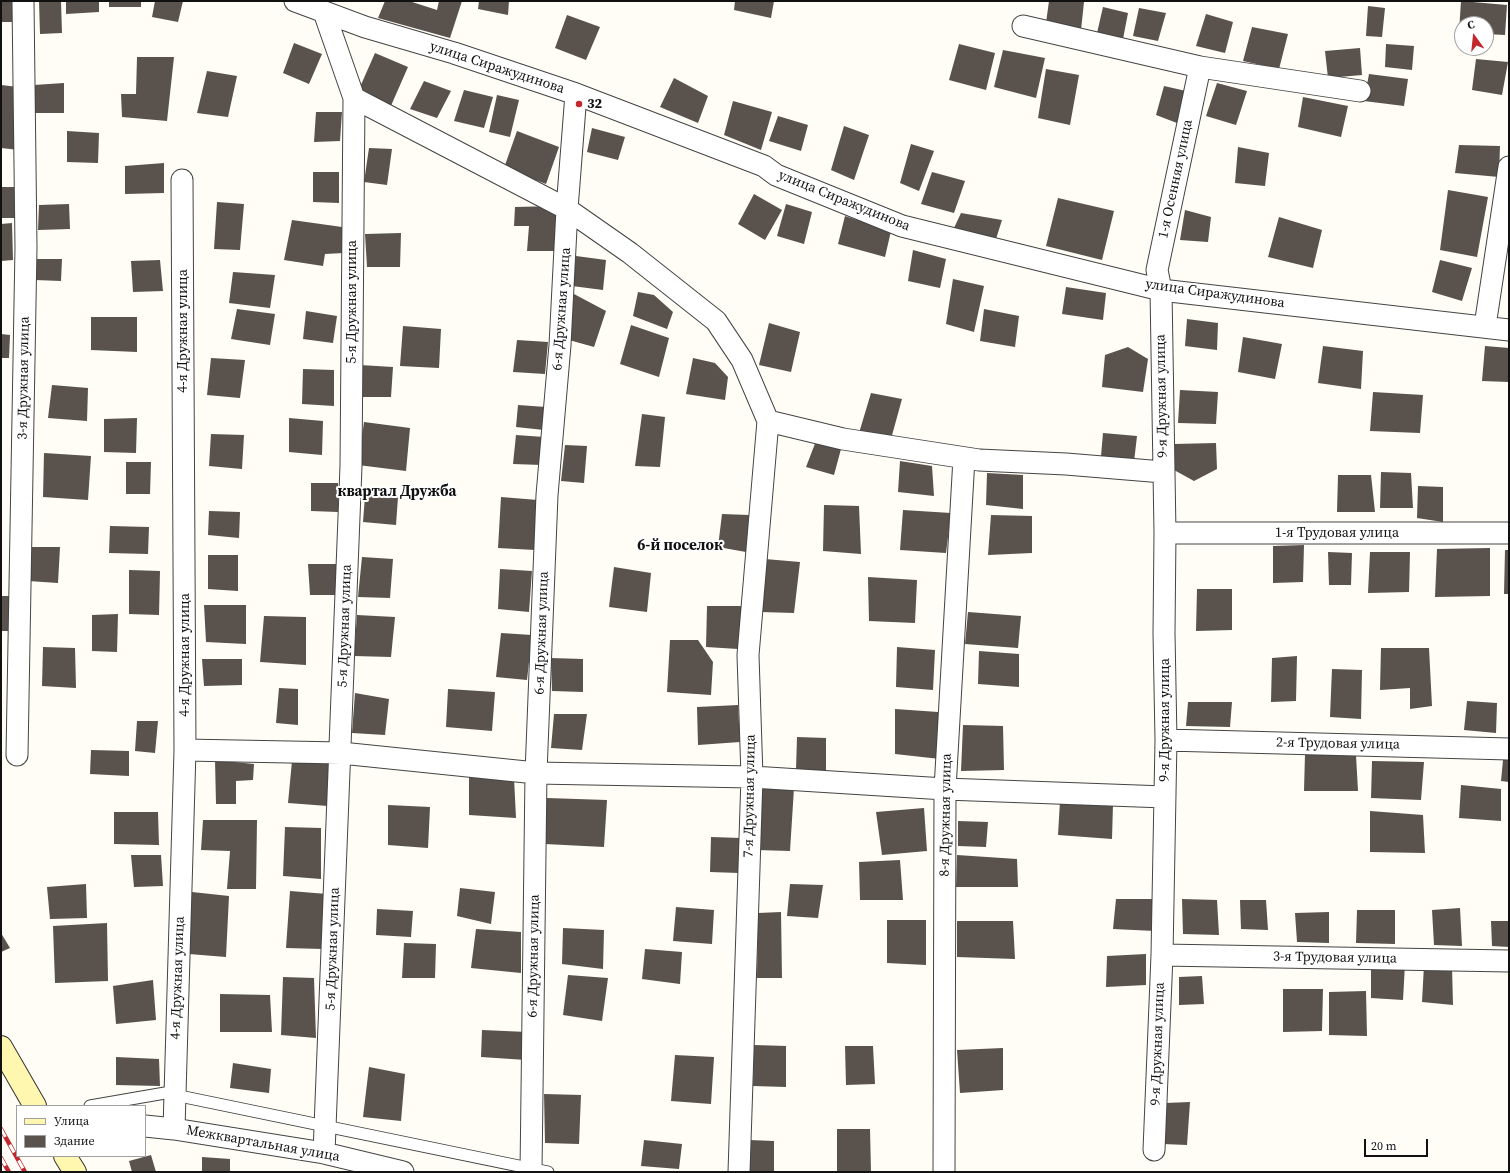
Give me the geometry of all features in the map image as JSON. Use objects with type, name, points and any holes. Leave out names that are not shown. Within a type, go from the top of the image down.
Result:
[{"type":"street","name":"3-я Дружная улица","points":[[17,755],[26,248],[23,1]]},
{"type":"street","name":"улица Сиражудинова","points":[[295,1],[365,27],[454,53],[576,94],[764,166],[776,175],[902,226],[1161,290],[1485,326],[1509,330]]},
{"type":"street","name":"5-я Дружная улица","points":[[324,12],[354,98],[351,466],[324,1153]]},
{"type":"street","points":[[1023,26],[1200,67],[1360,91]]},
{"type":"street","name":"1-я Осенняя улица","points":[[1161,290],[1157,270],[1200,67]]},
{"type":"street","name":"6-я Дружная улица","points":[[537,1171],[536,773],[547,495],[560,345],[567,208],[576,94]]},
{"type":"street","points":[[354,98],[567,208],[630,252],[716,321],[742,360],[768,421],[843,439],[964,458],[1163,472]]},
{"type":"street","points":[[1485,326],[1509,167]]},
{"type":"street","name":"4-я Дружная улица","points":[[174,1129],[185,750],[182,180]]},
{"type":"street","name":"9-я Дружная улица","points":[[1154,1150],[1162,955],[1166,740],[1164,633],[1165,533],[1161,290]]},
{"type":"street","name":"7-я Дружная улица","points":[[739,1172],[752,777],[748,655],[768,421]]},
{"type":"street","name":"8-я Дружная улица","points":[[944,1172],[945,789],[964,458]]},
{"type":"street","name":"1-я Трудовая улица","points":[[1165,533],[1509,533]]},
{"type":"street","name":"2-я Трудовая улица","points":[[1166,740],[1509,748]]},
{"type":"street","points":[[185,750],[340,753],[536,773],[752,777],[945,789],[1165,797]]},
{"type":"street","name":"3-я Трудовая улица","points":[[1162,955],[1509,961]]},
{"type":"street","points":[[1,1047],[34,1105]]},
{"type":"street","name":"Межквартальная улица","points":[[146,1126],[174,1129],[324,1153],[403,1172]]},
{"type":"street","points":[[66,1157],[75,1172]]},
{"type":"lane","points":[[96,1105],[164,1093],[537,1171]]},
{"type":"building","points":[[1,1],[20,1],[20,22],[1,22]]},
{"type":"building","points":[[39,1],[61,1],[62,33],[40,34]]},
{"type":"building","points":[[66,1],[99,1],[99,12],[66,14]]},
{"type":"building","points":[[109,1],[141,1],[141,7],[109,7]]},
{"type":"building","points":[[155,1],[183,1],[178,22],[152,17]]},
{"type":"building","points":[[385,1],[409,1],[437,10],[439,1],[462,1],[450,38],[378,18]]},
{"type":"building","points":[[479,1],[509,1],[508,15],[478,9]]},
{"type":"building","points":[[735,1],[774,1],[771,18],[734,10]]},
{"type":"building","points":[[1049,1],[1084,2],[1081,30],[1046,23]]},
{"type":"building","points":[[1461,1],[1507,5],[1505,35],[1494,34],[1494,16],[1460,16]]},
{"type":"building","points":[[1368,6],[1385,8],[1382,37],[1366,36]]},
{"type":"building","points":[[1103,7],[1128,13],[1123,39],[1097,33]]},
{"type":"building","points":[[1139,8],[1166,13],[1158,41],[1133,36]]},
{"type":"building","points":[[1206,14],[1233,22],[1225,53],[1196,46]]},
{"type":"building","points":[[567,15],[600,27],[586,60],[555,48]]},
{"type":"building","points":[[1252,27],[1288,34],[1279,69],[1243,61]]},
{"type":"building","points":[[294,43],[322,54],[309,84],[283,73]]},
{"type":"building","points":[[959,44],[995,53],[986,90],[949,80]]},
{"type":"building","points":[[1386,44],[1414,46],[1412,70],[1385,67]]},
{"type":"building","points":[[1360,48],[1362,75],[1328,78],[1325,51]]},
{"type":"building","points":[[1003,50],[1045,58],[1036,98],[994,87]]},
{"type":"building","points":[[375,53],[408,67],[390,108],[365,96],[360,87]]},
{"type":"building","points":[[137,57],[174,57],[167,121],[122,117],[121,94],[136,94]]},
{"type":"building","points":[[1476,59],[1508,62],[1502,95],[1472,90]]},
{"type":"building","points":[[1046,69],[1079,75],[1070,125],[1038,118]]},
{"type":"building","points":[[207,71],[237,76],[228,117],[197,113]]},
{"type":"building","points":[[1369,74],[1408,79],[1404,106],[1364,101]]},
{"type":"building","points":[[674,78],[708,96],[698,123],[660,107]]},
{"type":"building","points":[[424,81],[451,91],[437,118],[410,109]]},
{"type":"building","points":[[64,83],[64,113],[34,113],[34,85]]},
{"type":"building","points":[[1217,83],[1247,91],[1236,125],[1206,116]]},
{"type":"building","points":[[1,85],[18,87],[19,150],[1,148]]},
{"type":"building","points":[[1164,86],[1186,91],[1177,123],[1156,115]]},
{"type":"building","points":[[464,90],[493,97],[484,128],[454,121]]},
{"type":"building","points":[[497,95],[519,100],[510,137],[489,132]]},
{"type":"building","points":[[1303,97],[1348,106],[1341,137],[1298,127]]},
{"type":"building","points":[[733,101],[772,112],[761,150],[724,135]]},
{"type":"building","points":[[316,112],[342,112],[340,141],[314,142]]},
{"type":"building","points":[[778,116],[808,125],[801,151],[769,141]]},
{"type":"building","points":[[844,126],[869,135],[854,180],[831,170]]},
{"type":"building","points":[[592,128],[625,137],[618,160],[587,152]]},
{"type":"building","points":[[67,131],[99,133],[98,163],[67,162]]},
{"type":"building","points":[[517,131],[559,147],[546,184],[504,168]]},
{"type":"building","points":[[911,144],[934,151],[919,191],[900,183]]},
{"type":"building","points":[[1459,145],[1500,146],[1499,177],[1455,173]]},
{"type":"building","points":[[1238,147],[1269,153],[1265,186],[1235,183]]},
{"type":"building","points":[[369,148],[392,149],[387,185],[364,182]]},
{"type":"building","points":[[164,163],[164,193],[125,194],[125,166]]},
{"type":"building","points":[[313,172],[339,172],[339,203],[313,202]]},
{"type":"building","points":[[932,172],[965,181],[954,213],[921,204]]},
{"type":"building","points":[[1,187],[18,187],[16,218],[1,218]]},
{"type":"building","points":[[1448,190],[1488,197],[1477,257],[1440,250]]},
{"type":"building","points":[[754,194],[782,210],[765,240],[738,224]]},
{"type":"building","points":[[1058,198],[1114,211],[1102,260],[1046,246]]},
{"type":"building","points":[[217,202],[244,204],[240,250],[214,249]]},
{"type":"building","points":[[69,204],[70,229],[38,230],[39,205]]},
{"type":"building","points":[[786,204],[812,212],[804,244],[777,236]]},
{"type":"building","points":[[557,206],[556,251],[527,251],[529,226],[514,226],[515,207]]},
{"type":"building","points":[[1185,210],[1211,217],[1208,242],[1180,240]]},
{"type":"building","points":[[961,213],[1002,220],[996,239],[954,228]]},
{"type":"building","points":[[845,216],[891,231],[885,257],[838,244]]},
{"type":"building","points":[[1279,217],[1322,230],[1313,268],[1268,257]]},
{"type":"building","points":[[292,220],[342,227],[344,253],[325,254],[323,266],[284,260]]},
{"type":"building","points":[[12,223],[13,260],[1,261],[1,224]]},
{"type":"building","points":[[401,233],[400,267],[367,267],[365,234]]},
{"type":"building","points":[[913,250],[946,259],[940,288],[908,281]]},
{"type":"building","points":[[576,256],[606,260],[603,290],[572,286]]},
{"type":"building","points":[[36,259],[62,259],[61,281],[35,280]]},
{"type":"building","points":[[160,260],[163,291],[133,292],[131,261]]},
{"type":"building","points":[[1440,260],[1472,268],[1462,301],[1432,292]]},
{"type":"building","points":[[233,272],[275,275],[270,308],[229,303]]},
{"type":"building","points":[[953,279],[984,286],[974,332],[946,324]]},
{"type":"building","points":[[1066,287],[1106,293],[1103,320],[1062,314]]},
{"type":"building","points":[[638,292],[654,295],[673,312],[667,329],[633,316]]},
{"type":"building","points":[[574,294],[606,311],[594,347],[569,340]]},
{"type":"building","points":[[237,309],[275,314],[270,345],[231,339]]},
{"type":"building","points":[[984,309],[1019,316],[1015,347],[980,341]]},
{"type":"building","points":[[306,311],[337,316],[333,343],[303,339]]},
{"type":"building","points":[[91,317],[137,317],[137,352],[91,350]]},
{"type":"building","points":[[1187,319],[1218,323],[1217,350],[1185,346]]},
{"type":"building","points":[[769,323],[800,332],[791,372],[759,365]]},
{"type":"building","points":[[631,325],[669,338],[659,377],[620,364]]},
{"type":"building","points":[[403,326],[441,329],[439,368],[400,366]]},
{"type":"building","points":[[1,334],[10,335],[9,358],[1,358]]},
{"type":"building","points":[[1243,337],[1282,344],[1275,379],[1238,372]]},
{"type":"building","points":[[517,340],[548,342],[545,374],[513,372]]},
{"type":"building","points":[[1323,346],[1363,351],[1361,389],[1318,383]]},
{"type":"building","points":[[1485,346],[1509,348],[1509,382],[1482,381]]},
{"type":"building","points":[[1128,347],[1148,359],[1143,392],[1102,387],[1105,355]]},
{"type":"building","points":[[211,358],[245,360],[240,398],[207,395]]},
{"type":"building","points":[[693,358],[715,363],[728,377],[725,400],[686,394]]},
{"type":"building","points":[[360,365],[393,367],[391,397],[360,397]]},
{"type":"building","points":[[303,369],[334,370],[334,406],[302,404]]},
{"type":"building","points":[[52,385],[88,388],[87,421],[48,418]]},
{"type":"building","points":[[1180,390],[1218,392],[1216,424],[1178,423]]},
{"type":"building","points":[[1373,392],[1423,395],[1420,433],[1370,431]]},
{"type":"building","points":[[871,393],[902,399],[891,439],[859,433]]},
{"type":"building","points":[[518,405],[546,407],[544,430],[516,427]]},
{"type":"building","points":[[642,414],[665,417],[660,467],[635,466]]},
{"type":"building","points":[[137,418],[136,453],[104,452],[104,419]]},
{"type":"building","points":[[289,418],[323,421],[322,455],[289,452]]},
{"type":"building","points":[[364,422],[410,428],[406,471],[358,465]]},
{"type":"building","points":[[1103,433],[1137,436],[1134,462],[1101,456]]},
{"type":"building","points":[[211,434],[244,435],[242,469],[209,466]]},
{"type":"building","points":[[516,435],[544,437],[542,465],[513,464]]},
{"type":"building","points":[[816,441],[841,449],[834,475],[806,467]]},
{"type":"building","points":[[1216,443],[1217,469],[1194,481],[1174,470],[1174,444]]},
{"type":"building","points":[[565,445],[587,446],[584,483],[561,481]]},
{"type":"building","points":[[44,453],[91,456],[88,500],[43,497]]},
{"type":"building","points":[[900,461],[932,466],[934,496],[898,492]]},
{"type":"building","points":[[126,462],[151,462],[150,494],[126,494]]},
{"type":"building","points":[[1381,472],[1411,473],[1413,508],[1380,508]]},
{"type":"building","points":[[987,473],[1023,475],[1023,509],[986,505]]},
{"type":"building","points":[[1338,475],[1371,475],[1375,512],[1337,512]]},
{"type":"building","points":[[311,483],[338,483],[338,512],[311,511]]},
{"type":"building","points":[[1418,486],[1443,487],[1443,522],[1417,518]]},
{"type":"building","points":[[365,496],[398,497],[396,525],[363,522]]},
{"type":"building","points":[[501,497],[538,500],[535,550],[498,548]]},
{"type":"building","points":[[824,505],[859,506],[861,554],[823,551]]},
{"type":"building","points":[[903,510],[951,513],[946,553],[900,550]]},
{"type":"building","points":[[209,511],[240,512],[239,538],[208,535]]},
{"type":"building","points":[[722,514],[749,515],[746,552],[718,547]]},
{"type":"building","points":[[991,515],[1032,516],[1032,553],[988,555]]},
{"type":"building","points":[[110,526],[149,527],[148,554],[109,553]]},
{"type":"building","points":[[1304,545],[1303,582],[1273,583],[1273,546]]},
{"type":"building","points":[[30,547],[60,547],[58,583],[28,581]]},
{"type":"building","points":[[1490,548],[1490,596],[1435,597],[1437,549]]},
{"type":"building","points":[[1505,550],[1509,550],[1509,594],[1504,594]]},
{"type":"building","points":[[1328,552],[1352,553],[1351,585],[1329,585]]},
{"type":"building","points":[[1370,552],[1410,552],[1409,592],[1368,593]]},
{"type":"building","points":[[208,555],[238,555],[238,591],[208,589]]},
{"type":"building","points":[[362,557],[393,559],[390,598],[358,597]]},
{"type":"building","points":[[765,559],[800,562],[794,613],[761,612]]},
{"type":"building","points":[[308,564],[338,564],[338,595],[310,595]]},
{"type":"building","points":[[614,567],[651,573],[647,612],[609,607]]},
{"type":"building","points":[[500,569],[532,571],[529,612],[498,609]]},
{"type":"building","points":[[129,570],[160,571],[159,615],[129,614]]},
{"type":"building","points":[[868,577],[917,580],[915,623],[869,621]]},
{"type":"building","points":[[1197,589],[1232,589],[1232,630],[1196,631]]},
{"type":"building","points":[[1,596],[12,596],[11,631],[1,631]]},
{"type":"building","points":[[204,605],[246,605],[246,644],[206,642]]},
{"type":"building","points":[[707,606],[742,606],[738,649],[706,647]]},
{"type":"building","points":[[968,612],[1021,616],[1018,648],[965,644]]},
{"type":"building","points":[[118,614],[117,652],[92,651],[92,615]]},
{"type":"building","points":[[357,615],[395,617],[391,657],[354,656]]},
{"type":"building","points":[[264,616],[306,617],[306,665],[260,662]]},
{"type":"building","points":[[501,633],[532,635],[527,680],[496,677]]},
{"type":"building","points":[[670,640],[698,640],[713,662],[711,695],[667,692]]},
{"type":"building","points":[[43,647],[75,648],[76,688],[42,686]]},
{"type":"building","points":[[897,647],[935,650],[933,690],[896,687]]},
{"type":"building","points":[[1381,648],[1429,648],[1432,706],[1410,709],[1410,688],[1380,690]]},
{"type":"building","points":[[979,651],[1019,654],[1019,687],[978,684]]},
{"type":"building","points":[[1297,656],[1296,701],[1271,702],[1272,658]]},
{"type":"building","points":[[551,658],[583,659],[583,692],[552,691]]},
{"type":"building","points":[[202,659],[242,659],[242,685],[204,686]]},
{"type":"building","points":[[1332,669],[1362,670],[1361,719],[1330,717]]},
{"type":"building","points":[[279,688],[298,689],[298,725],[276,723]]},
{"type":"building","points":[[448,689],[495,692],[492,731],[446,727]]},
{"type":"building","points":[[355,693],[389,699],[385,735],[352,733]]},
{"type":"building","points":[[1467,701],[1497,703],[1496,733],[1464,730]]},
{"type":"building","points":[[1188,702],[1232,702],[1230,727],[1186,726]]},
{"type":"building","points":[[738,705],[740,742],[698,745],[697,707]]},
{"type":"building","points":[[895,709],[938,712],[940,759],[895,754]]},
{"type":"building","points":[[554,714],[587,714],[582,750],[551,748]]},
{"type":"building","points":[[137,721],[158,721],[155,753],[135,751]]},
{"type":"building","points":[[963,725],[1003,726],[1004,770],[961,771]]},
{"type":"building","points":[[797,737],[826,738],[826,772],[796,770]]},
{"type":"building","points":[[91,750],[129,751],[129,776],[90,774]]},
{"type":"building","points":[[1305,754],[1356,755],[1358,791],[1304,791]]},
{"type":"building","points":[[215,760],[254,764],[253,780],[236,781],[236,804],[216,804]]},
{"type":"building","points":[[1503,760],[1509,760],[1509,782],[1501,781]]},
{"type":"building","points":[[292,761],[331,763],[328,806],[288,803]]},
{"type":"building","points":[[1372,761],[1424,762],[1421,800],[1371,798]]},
{"type":"building","points":[[469,775],[514,778],[516,818],[469,815]]},
{"type":"building","points":[[1461,785],[1501,789],[1501,821],[1459,818]]},
{"type":"building","points":[[759,787],[794,788],[790,851],[757,850]]},
{"type":"building","points":[[547,798],[607,800],[604,847],[545,844]]},
{"type":"building","points":[[1060,801],[1113,804],[1112,839],[1058,835]]},
{"type":"building","points":[[388,805],[430,807],[428,848],[388,845]]},
{"type":"building","points":[[924,808],[927,851],[882,855],[876,812]]},
{"type":"building","points":[[1370,811],[1423,815],[1425,853],[1370,852]]},
{"type":"building","points":[[114,812],[158,812],[159,845],[114,844]]},
{"type":"building","points":[[203,820],[257,820],[256,889],[227,889],[230,851],[201,850]]},
{"type":"building","points":[[958,821],[988,822],[986,847],[958,846]]},
{"type":"building","points":[[285,827],[321,828],[321,879],[283,876]]},
{"type":"building","points":[[711,837],[741,838],[739,873],[710,872]]},
{"type":"building","points":[[131,855],[161,855],[163,886],[134,887]]},
{"type":"building","points":[[957,855],[1017,859],[1018,887],[956,887]]},
{"type":"building","points":[[900,860],[903,900],[860,900],[859,862]]},
{"type":"building","points":[[86,884],[87,918],[50,919],[47,887]]},
{"type":"building","points":[[790,884],[823,885],[818,918],[787,916]]},
{"type":"building","points":[[460,888],[495,892],[491,924],[457,916]]},
{"type":"building","points":[[290,891],[327,894],[323,949],[286,948]]},
{"type":"building","points":[[192,892],[229,896],[226,957],[189,954]]},
{"type":"building","points":[[1116,899],[1157,899],[1155,931],[1113,929]]},
{"type":"building","points":[[1182,899],[1217,900],[1219,935],[1183,934]]},
{"type":"building","points":[[1240,900],[1266,900],[1268,930],[1241,929]]},
{"type":"building","points":[[676,907],[714,910],[712,944],[673,941]]},
{"type":"building","points":[[1460,908],[1462,946],[1434,945],[1432,910]]},
{"type":"building","points":[[377,909],[413,911],[411,937],[376,935]]},
{"type":"building","points":[[1357,910],[1395,910],[1395,944],[1356,943]]},
{"type":"building","points":[[781,912],[782,978],[757,978],[758,913]]},
{"type":"building","points":[[1329,912],[1329,943],[1297,942],[1295,913]]},
{"type":"building","points":[[887,920],[926,920],[926,965],[887,963]]},
{"type":"building","points":[[957,921],[1013,921],[1015,959],[957,957]]},
{"type":"building","points":[[1491,921],[1509,921],[1509,947],[1492,946]]},
{"type":"building","points":[[107,923],[108,981],[55,983],[53,926]]},
{"type":"building","points":[[563,928],[604,930],[603,969],[562,964]]},
{"type":"building","points":[[476,929],[521,932],[521,973],[471,968]]},
{"type":"building","points":[[1,933],[10,948],[1,952]]},
{"type":"building","points":[[404,943],[436,944],[435,978],[402,978]]},
{"type":"building","points":[[645,949],[682,952],[680,984],[642,979]]},
{"type":"building","points":[[1146,954],[1146,985],[1106,987],[1107,956]]},
{"type":"building","points":[[1371,961],[1405,964],[1403,1000],[1371,998]]},
{"type":"building","points":[[1424,965],[1452,966],[1453,1005],[1422,1002]]},
{"type":"building","points":[[568,975],[608,978],[602,1021],[563,1015]]},
{"type":"building","points":[[1202,976],[1204,1004],[1179,1005],[1179,977]]},
{"type":"building","points":[[283,977],[314,978],[316,1038],[281,1035]]},
{"type":"building","points":[[153,980],[156,1020],[116,1024],[113,986]]},
{"type":"building","points":[[1283,989],[1323,989],[1322,1031],[1283,1032]]},
{"type":"building","points":[[1366,991],[1367,1036],[1329,1035],[1329,992]]},
{"type":"building","points":[[220,994],[270,995],[272,1032],[220,1032]]},
{"type":"building","points":[[482,1030],[527,1032],[526,1060],[481,1057]]},
{"type":"building","points":[[754,1045],[786,1046],[786,1087],[753,1086]]},
{"type":"building","points":[[845,1046],[873,1046],[875,1084],[846,1085]]},
{"type":"building","points":[[1003,1048],[1003,1090],[960,1093],[957,1050]]},
{"type":"building","points":[[675,1055],[714,1057],[711,1104],[671,1101]]},
{"type":"building","points":[[116,1057],[159,1059],[160,1086],[116,1085]]},
{"type":"building","points":[[233,1063],[271,1069],[269,1093],[230,1088]]},
{"type":"building","points":[[369,1067],[405,1074],[401,1121],[363,1117]]},
{"type":"building","points":[[544,1094],[581,1095],[579,1144],[545,1143]]},
{"type":"building","points":[[1190,1102],[1187,1145],[1163,1144],[1165,1103]]},
{"type":"building","points":[[837,1129],[870,1129],[871,1172],[837,1172]]},
{"type":"building","points":[[644,1140],[682,1144],[679,1169],[641,1166]]},
{"type":"building","points":[[749,1140],[774,1141],[774,1172],[748,1172]]},
{"type":"building","points":[[151,1155],[156,1172],[132,1172],[129,1161]]},
{"type":"building","points":[[202,1157],[230,1159],[230,1172],[202,1172]]},
{"type":"railway","points":[[1,1129],[16,1156]]},
{"type":"railway","points":[[17,1157],[25,1172]]},
{"type":"railway","points":[[1,1158],[9,1172]]},
{"type":"place","name":"32","points":[[579,104]]},
{"type":"district","name":"квартал Дружба","points":[[397,492]]},
{"type":"district","name":"6-й поселок","points":[[680,546]]}]
